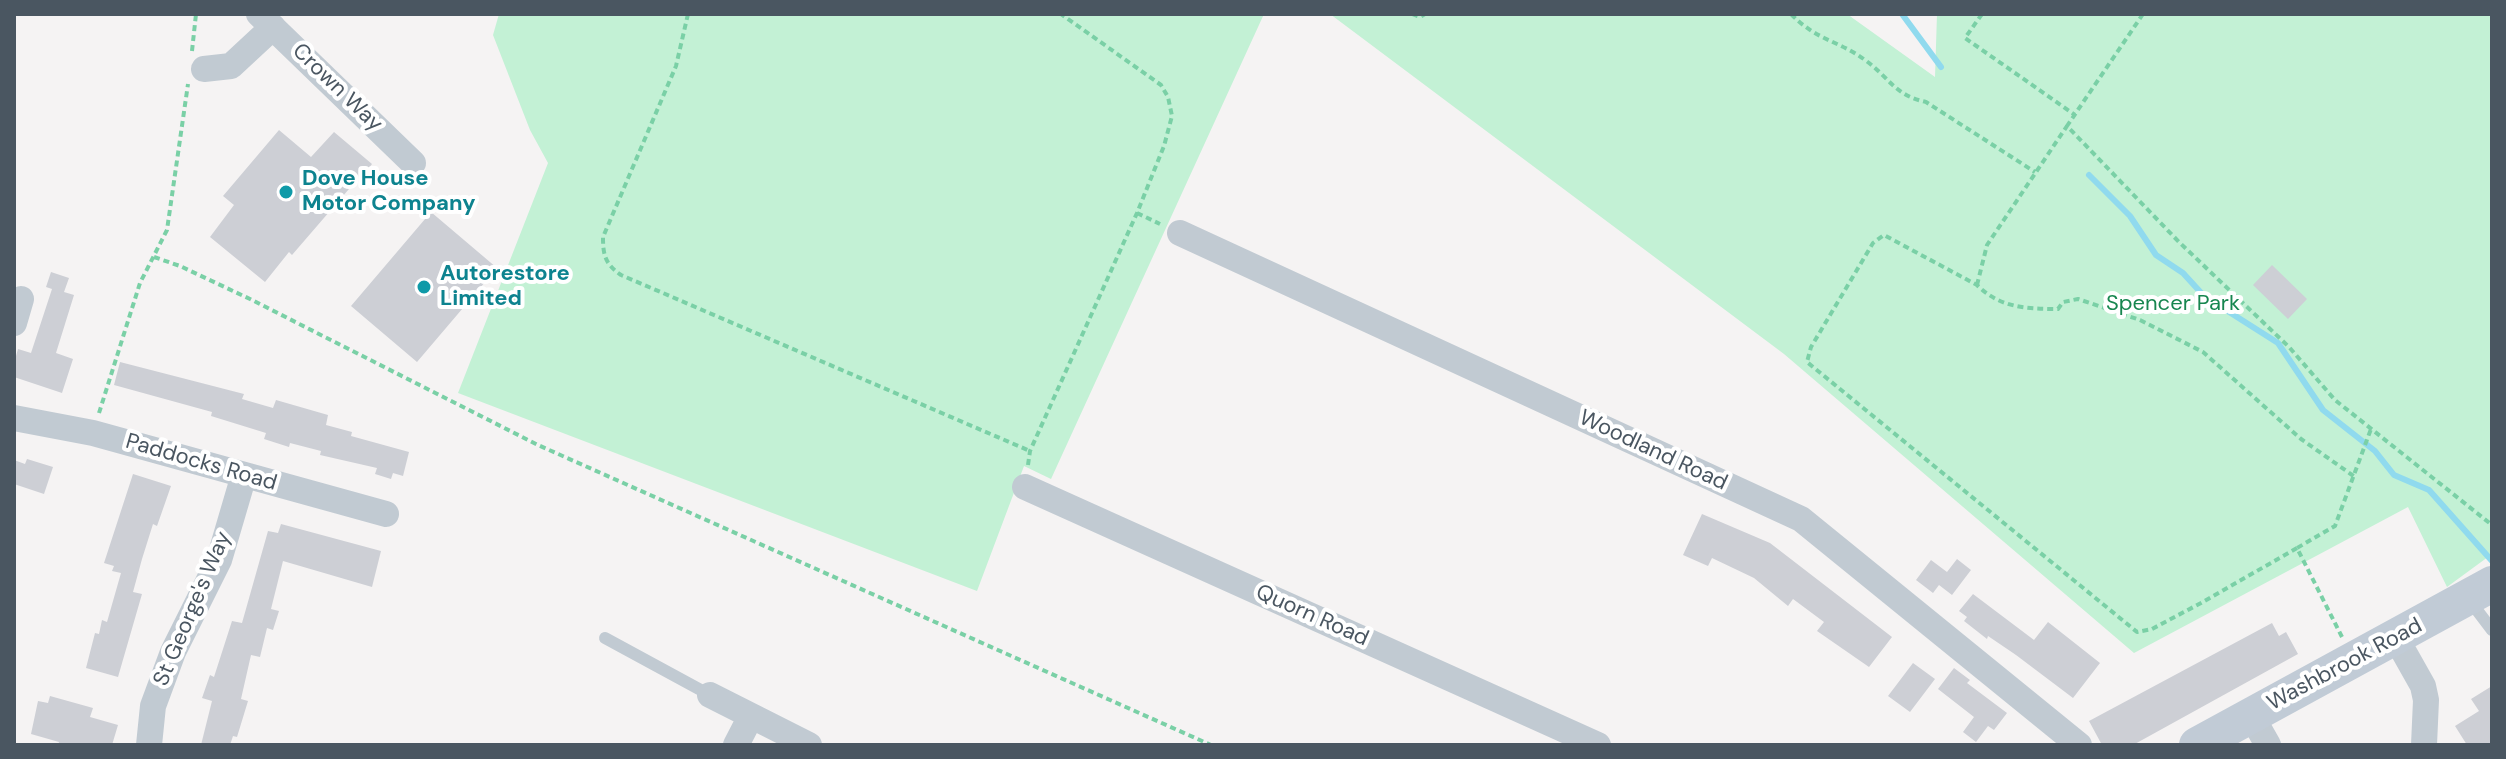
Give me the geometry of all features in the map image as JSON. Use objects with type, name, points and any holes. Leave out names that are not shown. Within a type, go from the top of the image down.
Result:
[{"type":"main road","name":"Washbrook Road","points":[[2197,745],[2259,730],[2353,661],[2484,588]]},
{"type":"street","points":[[195,65],[231,66],[266,20]]},
{"type":"street","name":"Crown Way","points":[[266,20],[413,163]]},
{"type":"street","name":"Woodland Road","points":[[1180,233],[1801,519],[2079,745]]},
{"type":"street","name":"Paddocks Road","points":[[14,418],[93,433],[386,514]]},
{"type":"street","name":"St George's Way","points":[[149,745],[153,706],[173,652],[219,560],[244,475]]},
{"type":"street","name":"Quorn Road","points":[[1025,487],[1598,745]]},
{"type":"street","points":[[2396,638],[2423,686],[2426,700],[2424,745]]},
{"type":"street","points":[[710,695],[809,745]]},
{"type":"street","points":[[736,745],[751,716]]},
{"type":"lane","points":[[2484,588],[2492,630]]},
{"type":"lane","points":[[605,638],[710,695]]},
{"type":"path","points":[[93,433],[140,283],[167,230],[195,65],[196,14]]},
{"type":"path","points":[[688,14],[676,66],[603,237],[603,256],[610,268],[1030,451],[1137,213],[1164,146],[1172,116],[1168,97],[1161,85],[1061,14]]},
{"type":"path","points":[[1412,14],[1420,17],[1425,14]]},
{"type":"path","points":[[1791,14],[1819,37],[1864,59],[1905,97],[1926,102],[2035,172]]},
{"type":"path","points":[[1982,14],[1965,38],[2075,115]]},
{"type":"path","points":[[1977,285],[1987,245],[2143,14]]},
{"type":"path","points":[[2067,126],[2179,242],[2289,347],[2335,400],[2492,525]]},
{"type":"path","points":[[2355,477],[2301,439],[2203,352],[2140,320],[2078,299],[2063,302],[2058,309],[2021,309],[1988,296],[1977,285],[1884,235],[1873,243],[1811,347],[1807,362],[2137,632],[2152,629],[2201,603],[2335,526],[2355,477],[2371,429]]},
{"type":"path","points":[[154,257],[250,299],[538,445],[1211,745]]},
{"type":"path","points":[[2297,548],[2353,661]]},
{"type":"green space","points":[[499,14],[1264,14],[1051,479],[1024,466],[977,591],[458,393],[548,163],[530,130],[493,35]]},
{"type":"green space","name":"Spencer Park","points":[[1330,14],[1847,14],[1935,77],[1937,14],[2492,14],[2492,554],[2447,587],[2408,507],[2134,653],[1784,354]]},
{"type":"building","name":"Dove House Motor Company","points":[[279,130],[311,157],[334,132],[372,164],[265,282],[210,237],[234,205],[223,196]]},
{"type":"building","name":"Autorestore Limited","points":[[431,212],[497,268],[417,362],[351,306]]},
{"type":"building","points":[[2272,265],[2307,299],[2288,319],[2253,285]]},
{"type":"building","points":[[51,272],[69,278],[64,292],[74,295],[56,353],[73,359],[62,393],[14,377],[18,349],[31,353],[52,289],[46,287]]},
{"type":"building","points":[[120,362],[244,394],[242,399],[273,408],[276,400],[328,415],[326,425],[352,432],[351,436],[409,452],[403,476],[393,473],[391,479],[375,474],[377,468],[320,455],[321,451],[290,443],[289,447],[264,439],[266,433],[211,416],[212,412],[114,385]]},
{"type":"building","points":[[27,459],[53,467],[44,494],[14,484],[14,460],[25,464]]},
{"type":"building","points":[[133,474],[171,486],[157,526],[153,524],[142,559],[133,592],[142,594],[118,677],[86,668],[95,633],[99,634],[102,620],[107,622],[121,573],[112,571],[114,566],[104,563]]},
{"type":"building","points":[[1702,514],[1770,543],[1892,637],[1869,667],[1817,631],[1824,622],[1793,599],[1788,606],[1754,578],[1712,558],[1708,566],[1683,555]]},
{"type":"building","points":[[281,524],[381,551],[372,587],[283,561],[271,609],[279,611],[273,630],[267,628],[260,657],[251,655],[241,699],[248,701],[237,737],[233,736],[230,745],[201,745],[212,701],[202,698],[210,675],[214,677],[232,621],[242,623],[268,531],[278,533]]},
{"type":"building","points":[[1957,559],[1971,570],[1952,595],[1939,585],[1933,593],[1916,580],[1931,560],[1947,572]]},
{"type":"building","points":[[1973,594],[2034,640],[2048,622],[2100,663],[2073,698],[1964,621],[1967,617],[1959,611]]},
{"type":"building","points":[[2272,623],[2279,636],[2286,632],[2298,654],[2133,745],[2102,745],[2089,721]]},
{"type":"building","points":[[1913,663],[1935,679],[1910,712],[1888,696]]},
{"type":"building","points":[[1954,668],[1970,680],[1967,683],[2007,713],[1994,730],[1988,726],[1976,742],[1963,732],[1974,717],[1938,689]]},
{"type":"building","points":[[2492,686],[2492,745],[2467,745],[2455,726],[2479,711],[2471,699]]},
{"type":"building","points":[[50,696],[93,708],[90,717],[118,725],[112,745],[58,745],[59,742],[31,734],[38,701],[48,703]]},
{"type":"waterway","points":[[1902,14],[1941,67]]},
{"type":"waterway","points":[[2089,175],[2130,216],[2156,255],[2183,273],[2204,296],[2278,343],[2323,410],[2375,451],[2394,475],[2429,490],[2492,561]]},
{"type":"place","name":"Dove House Motor Company","points":[[286,192]]},
{"type":"place","name":"Autorestore Limited","points":[[424,287]]}]
